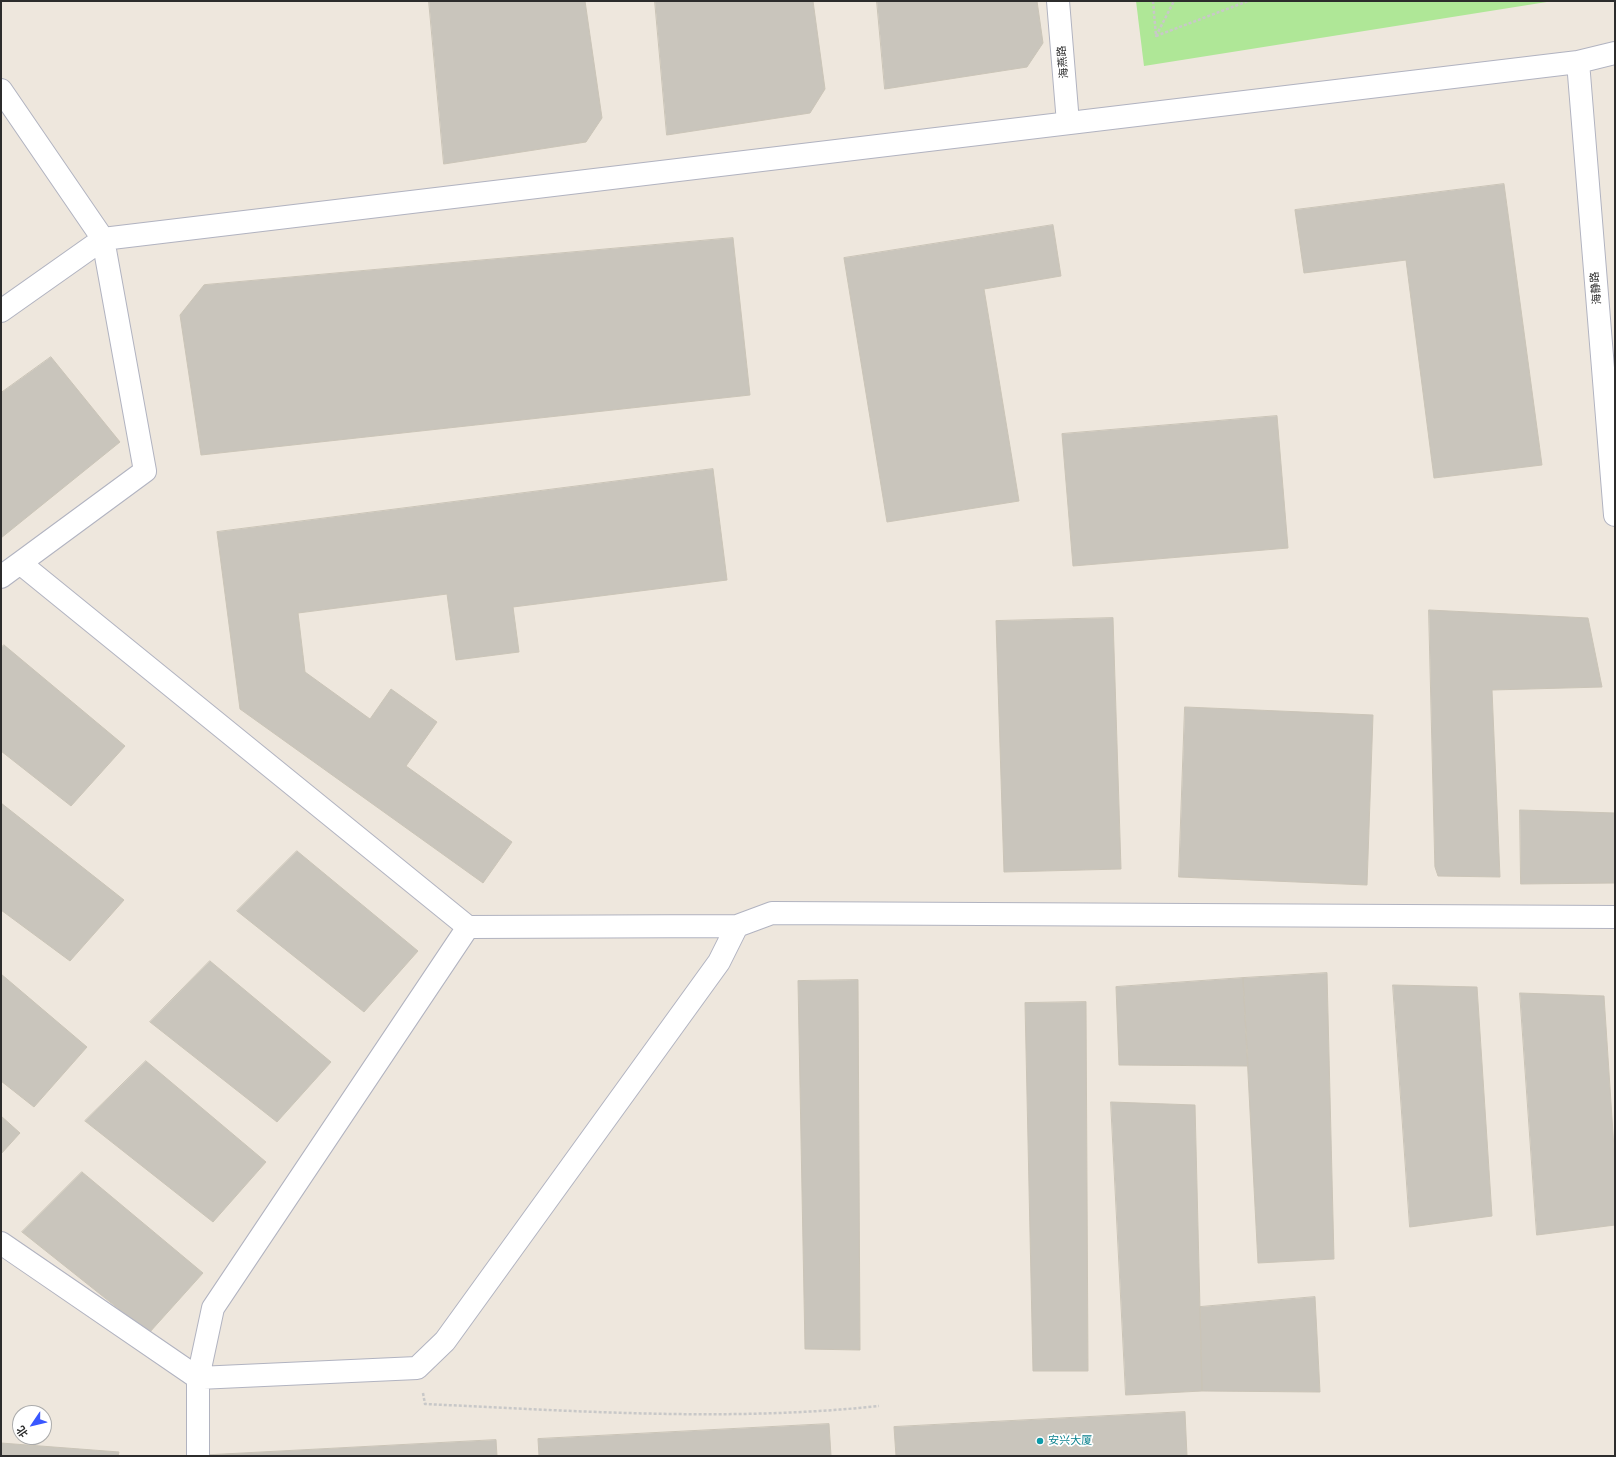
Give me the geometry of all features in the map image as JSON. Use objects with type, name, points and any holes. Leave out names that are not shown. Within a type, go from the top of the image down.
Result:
[{"type":"street","name":"海燕路","points":[[1058,1],[1068,123]]},
{"type":"street","points":[[1,310],[103,239],[1578,62],[1615,53]]},
{"type":"street","name":"海静路","points":[[1578,62],[1615,515]]},
{"type":"street","points":[[1,90],[103,239],[146,471],[1,577]]},
{"type":"street","points":[[20,563],[468,927],[737,926],[772,913],[1615,917]]},
{"type":"street","points":[[1,1243],[198,1378],[417,1368],[445,1341],[710,975],[719,962],[737,926]]},
{"type":"street","points":[[198,1456],[198,1378],[213,1308],[468,927]]},
{"type":"path","points":[[1153,1],[1156,36]]},
{"type":"path","points":[[1156,36],[1174,1]]},
{"type":"path","points":[[1156,36],[1248,1]]},
{"type":"path","points":[[417,1368],[425,1404],[676,1415],[824,1411],[879,1406]]},
{"type":"green space","points":[[1136,1],[1553,1],[1144,66]]},
{"type":"building","points":[[429,1],[585,1],[602,118],[586,142],[444,164]]},
{"type":"building","points":[[655,1],[813,1],[825,89],[810,113],[667,135]]},
{"type":"building","points":[[877,1],[1037,1],[1043,43],[1027,67],[885,89]]},
{"type":"building","points":[[1504,184],[1542,465],[1434,478],[1406,260],[1304,273],[1295,210]]},
{"type":"building","points":[[1053,225],[1061,276],[984,289],[1019,501],[887,522],[844,258]]},
{"type":"building","points":[[733,238],[750,395],[201,455],[180,315],[204,285]]},
{"type":"building","points":[[51,357],[120,442],[1,538],[1,393]]},
{"type":"building","points":[[1277,416],[1288,548],[1073,566],[1062,434]]},
{"type":"building","points":[[713,469],[727,580],[513,607],[519,652],[456,660],[447,594],[298,613],[305,672],[370,719],[391,689],[437,722],[406,766],[512,842],[483,883],[240,709],[217,532]]},
{"type":"building","points":[[1429,610],[1588,618],[1602,687],[1492,690],[1500,877],[1438,876],[1435,867]]},
{"type":"building","points":[[1113,618],[1121,869],[1004,872],[996,621]]},
{"type":"building","points":[[4,645],[125,746],[71,806],[1,751],[1,648]]},
{"type":"building","points":[[1185,707],[1373,715],[1367,885],[1179,877]]},
{"type":"building","points":[[1,803],[124,900],[70,961],[1,910]]},
{"type":"building","points":[[1520,810],[1615,813],[1615,883],[1521,884]]},
{"type":"building","points":[[297,851],[418,951],[364,1012],[237,911]]},
{"type":"building","points":[[210,961],[331,1062],[277,1122],[150,1022]]},
{"type":"building","points":[[1327,973],[1334,1259],[1258,1263],[1243,978]]},
{"type":"building","points":[[1,974],[87,1047],[34,1107],[1,1081]]},
{"type":"building","points":[[1243,978],[1248,1066],[1119,1065],[1116,987]]},
{"type":"building","points":[[858,980],[860,1350],[805,1349],[798,981]]},
{"type":"building","points":[[1393,985],[1477,987],[1492,1216],[1410,1227]]},
{"type":"building","points":[[1520,993],[1604,996],[1615,1164],[1615,1225],[1537,1235]]},
{"type":"building","points":[[1086,1002],[1088,1371],[1033,1371],[1025,1003]]},
{"type":"building","points":[[146,1061],[266,1162],[213,1222],[85,1121]]},
{"type":"building","points":[[1111,1102],[1195,1105],[1202,1391],[1126,1395]]},
{"type":"building","points":[[1,1116],[20,1133],[1,1154]]},
{"type":"building","points":[[82,1172],[203,1273],[149,1333],[22,1232]]},
{"type":"building","points":[[1315,1297],[1320,1392],[1202,1391],[1200,1307]]},
{"type":"building","name":"安兴大厦","points":[[1185,1412],[1187,1456],[896,1456],[894,1427]]},
{"type":"building","points":[[829,1424],[831,1456],[539,1456],[538,1439]]},
{"type":"building","points":[[496,1440],[497,1456],[205,1455]]},
{"type":"building","points":[[1,1443],[119,1452],[118,1456],[1,1456]]},
{"type":"place","name":"安兴大厦","points":[[1040,1441]]}]
